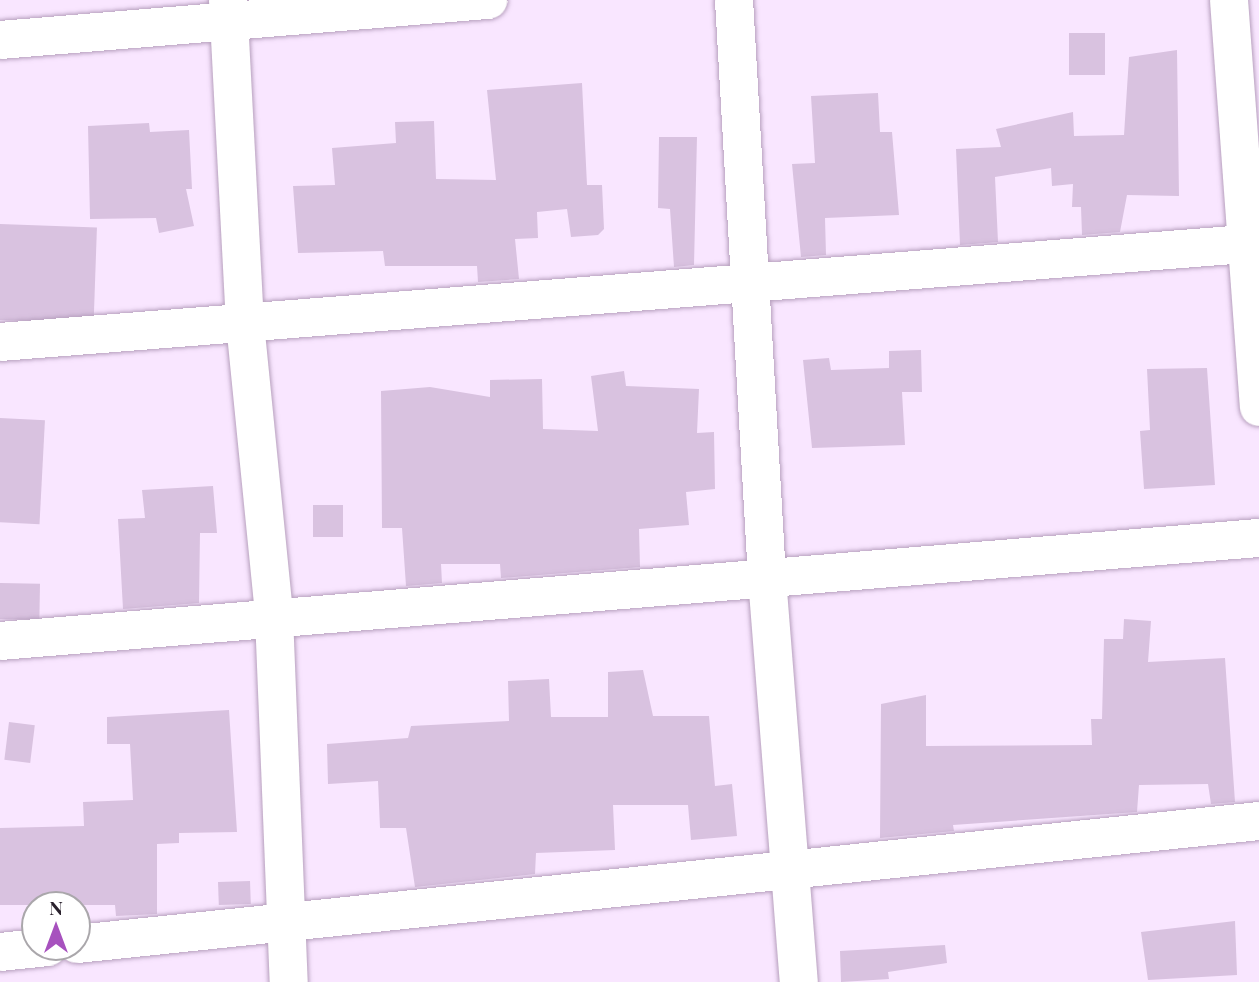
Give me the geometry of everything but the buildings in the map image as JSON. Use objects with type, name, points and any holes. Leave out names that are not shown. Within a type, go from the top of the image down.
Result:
[{"type":"street","points":[[0,40],[229,11],[488,0]]},
{"type":"street","points":[[734,0],[767,578],[793,873],[799,982]]},
{"type":"street","points":[[1229,0],[1253,243],[1259,407]]},
{"type":"street","points":[[229,11],[245,323],[275,616],[289,982]]},
{"type":"street","points":[[0,342],[752,279],[1253,243]]},
{"type":"street","points":[[0,641],[275,616],[1259,537]]},
{"type":"street","points":[[91,942],[287,920],[793,873],[1259,821]]},
{"type":"street","points":[[0,952],[21,950]]}]
